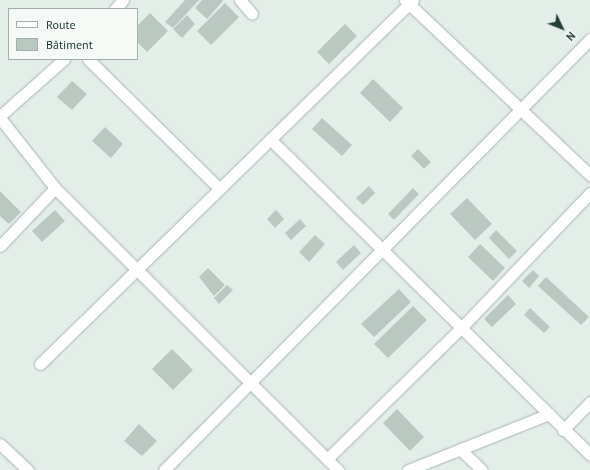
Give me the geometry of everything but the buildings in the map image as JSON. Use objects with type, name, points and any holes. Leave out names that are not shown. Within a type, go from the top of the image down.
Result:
[{"type":"street","points":[[116,8],[124,0]]},
{"type":"street","points":[[240,0],[252,14]]},
{"type":"street","points":[[40,364],[220,189],[409,1],[590,174]]},
{"type":"street","points":[[164,470],[590,39]]},
{"type":"street","points":[[63,60],[0,117],[55,188],[338,470]]},
{"type":"street","points":[[89,60],[220,189]]},
{"type":"street","points":[[270,139],[590,455]]},
{"type":"street","points":[[0,246],[55,188]]},
{"type":"street","points":[[327,459],[461,328],[590,193]]},
{"type":"street","points":[[564,430],[590,402]]},
{"type":"street","points":[[408,470],[549,414]]},
{"type":"street","points":[[0,444],[28,470]]},
{"type":"street","points":[[460,449],[482,470]]}]
